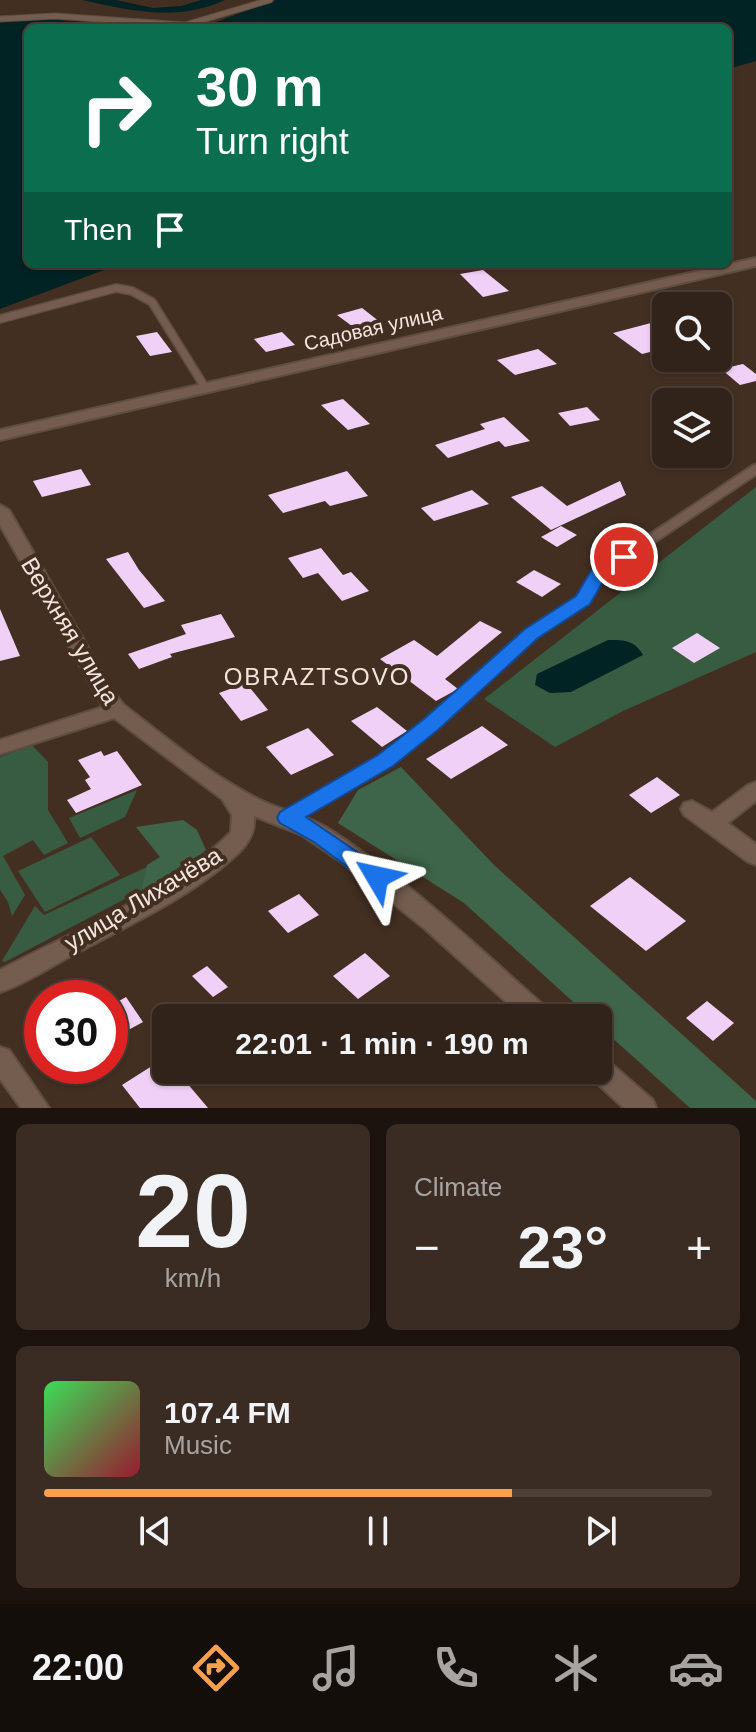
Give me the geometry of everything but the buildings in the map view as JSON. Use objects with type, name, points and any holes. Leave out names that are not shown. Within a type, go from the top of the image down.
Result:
[{"type":"street","name":"Садовая улица","points":[[732,268],[756,262]]},
{"type":"street","name":"Садовая улица","points":[[0,435],[730,268]]},
{"type":"street","name":"Верхняя улица","points":[[0,510],[106,697],[117,710],[228,792],[263,812],[288,818],[314,831],[377,877],[525,1004]]},
{"type":"street","points":[[0,747],[117,710]]},
{"type":"street","points":[[712,823],[756,790]]},
{"type":"street","name":"улица Лихачёва","points":[[0,982],[194,875],[232,847],[245,825],[239,806],[228,792]]},
{"type":"street","points":[[692,809],[756,856]]},
{"type":"street","points":[[0,1058],[36,1108]]},
{"type":"street","points":[[612,1080],[643,1108]]},
{"type":"lane","points":[[188,24],[270,0]]},
{"type":"lane","points":[[0,19],[55,16],[171,24]]},
{"type":"lane","points":[[0,319],[116,288],[132,291],[152,302],[206,389]]},
{"type":"lane","points":[[288,818],[386,760],[531,634],[583,600],[597,575],[756,469]]},
{"type":"green space","points":[[756,487],[756,652],[623,711],[555,747],[484,699]]},
{"type":"green space","points":[[32,745],[48,762],[48,810],[68,843],[44,855],[33,840],[3,856],[25,895],[12,916],[0,890],[0,757]]},
{"type":"green space","points":[[401,767],[494,865],[756,1101],[756,1108],[690,1108],[612,1038],[612,1004],[576,1004],[464,903],[338,823],[358,790]]},
{"type":"green space","points":[[137,790],[125,817],[80,838],[69,818]]},
{"type":"green space","points":[[183,820],[197,830],[206,850],[169,881],[141,893],[147,865],[160,857],[136,827]]},
{"type":"green space","points":[[91,837],[120,875],[45,912],[18,871]]},
{"type":"green space","points":[[151,865],[144,889],[2,961],[35,906],[44,915]]},
{"type":"water","points":[[82,0],[116,0],[153,8],[181,6],[201,0],[225,0],[207,7],[172,13],[137,11]]},
{"type":"water","points":[[276,0],[756,0],[756,61],[732,68],[732,24],[208,24]]},
{"type":"water","points":[[43,19],[125,24],[24,24],[24,268],[109,268],[0,309],[0,22]]},
{"type":"water","points":[[608,640],[628,642],[643,655],[571,692],[550,693],[535,685],[537,674]]},
{"type":"district","name":"OBRAZTSOVO","points":[[317,677]]},
{"type":"route","points":[[377,877],[322,836],[288,818],[386,760],[531,634],[563,610],[583,600],[597,575],[624,557]]}]
